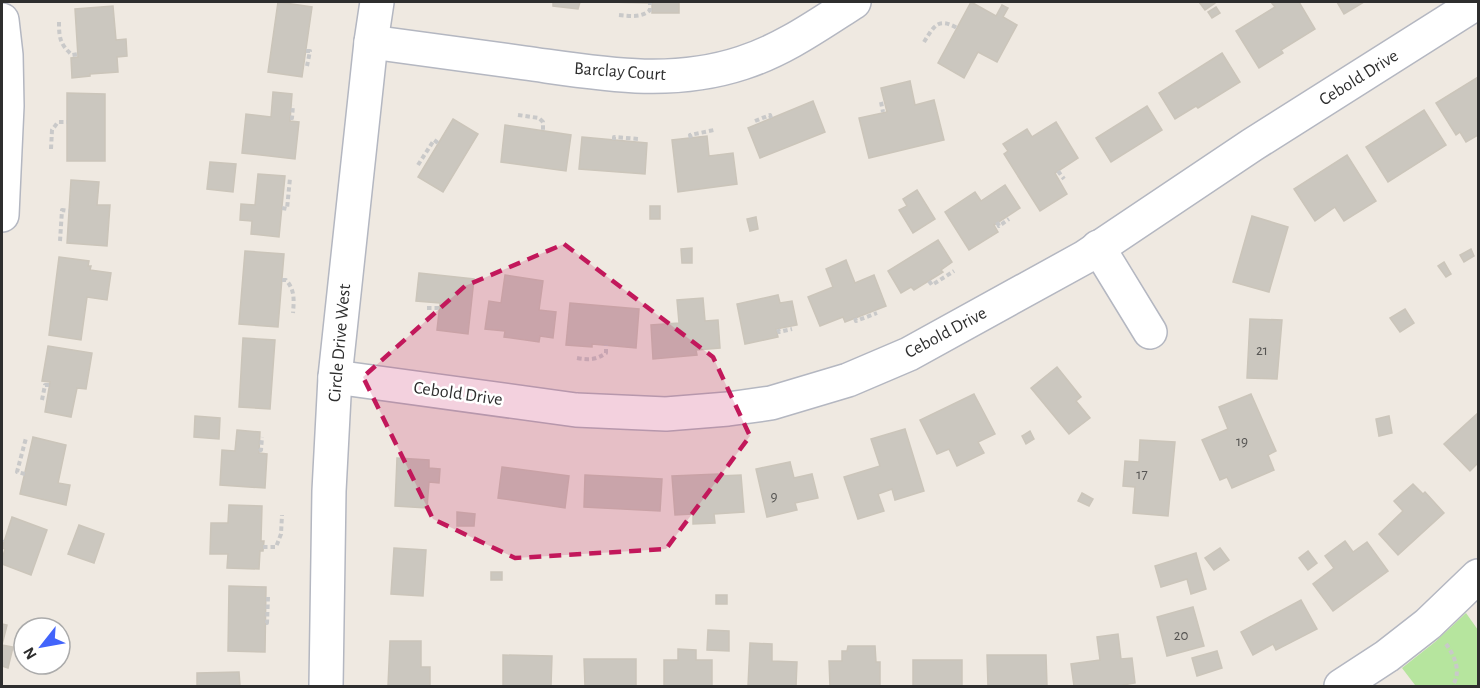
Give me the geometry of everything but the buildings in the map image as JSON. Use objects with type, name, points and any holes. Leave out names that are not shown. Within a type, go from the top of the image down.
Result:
[{"type":"street","name":"Circle Drive West","points":[[326,687],[328,491],[336,377],[377,2]]},
{"type":"street","name":"Barclay Court","points":[[371,42],[612,75],[669,77],[716,70],[743,63],[792,41],[854,2]]},
{"type":"street","name":"Cebold Drive","points":[[336,377],[576,410],[668,414],[771,403],[848,380],[909,354],[1085,257],[1252,145],[1479,2]]},
{"type":"street","points":[[2,20],[6,55],[7,106],[2,215]]},
{"type":"street","points":[[1098,248],[1150,332]]},
{"type":"street","points":[[1341,687],[1387,656],[1428,624],[1479,576]]},
{"type":"path","points":[[619,15],[636,17],[645,14],[650,10],[650,3]]},
{"type":"path","points":[[59,22],[59,34],[63,45],[72,55],[78,54]]},
{"type":"path","points":[[924,42],[938,24],[948,23],[957,28]]},
{"type":"path","points":[[306,51],[310,51],[307,66]]},
{"type":"path","points":[[881,102],[884,112]]},
{"type":"path","points":[[290,118],[292,118],[293,105]]},
{"type":"path","points":[[518,115],[539,118],[543,122],[543,131]]},
{"type":"path","points":[[755,121],[770,115],[771,118]]},
{"type":"path","points":[[51,148],[52,130],[58,122],[68,122]]},
{"type":"path","points":[[691,138],[690,135],[714,130]]},
{"type":"path","points":[[614,140],[614,137],[639,139]]},
{"type":"path","points":[[418,165],[434,141],[438,143]]},
{"type":"path","points":[[1058,171],[1064,179]]},
{"type":"path","points":[[282,208],[287,209],[290,178]]},
{"type":"path","points":[[60,241],[62,210],[69,211]]},
{"type":"path","points":[[997,222],[999,226],[1009,219]]},
{"type":"path","points":[[929,281],[932,285],[954,271]]},
{"type":"path","points":[[282,280],[286,280],[291,287],[294,298],[293,313]]},
{"type":"path","points":[[427,308],[437,308],[437,303]]},
{"type":"path","points":[[855,318],[856,321],[877,313]]},
{"type":"path","points":[[778,329],[779,332],[792,329]]},
{"type":"path","points":[[577,358],[598,359],[606,353],[606,345]]},
{"type":"path","points":[[42,400],[45,385],[49,385]]},
{"type":"path","points":[[260,450],[262,437]]},
{"type":"path","points":[[24,474],[17,472],[26,438]]},
{"type":"path","points":[[263,547],[276,547],[281,534],[282,515]]},
{"type":"path","points":[[266,623],[268,597]]},
{"type":"path","points":[[1428,624],[1448,646],[1454,657],[1458,670],[1452,687]]},
{"type":"highlighted area","points":[[564,244],[713,357],[750,436],[666,549],[515,558],[433,519],[363,377],[465,286]]},
{"type":"green space","points":[[1466,613],[1478,630],[1478,686],[1414,686],[1402,668]]}]
